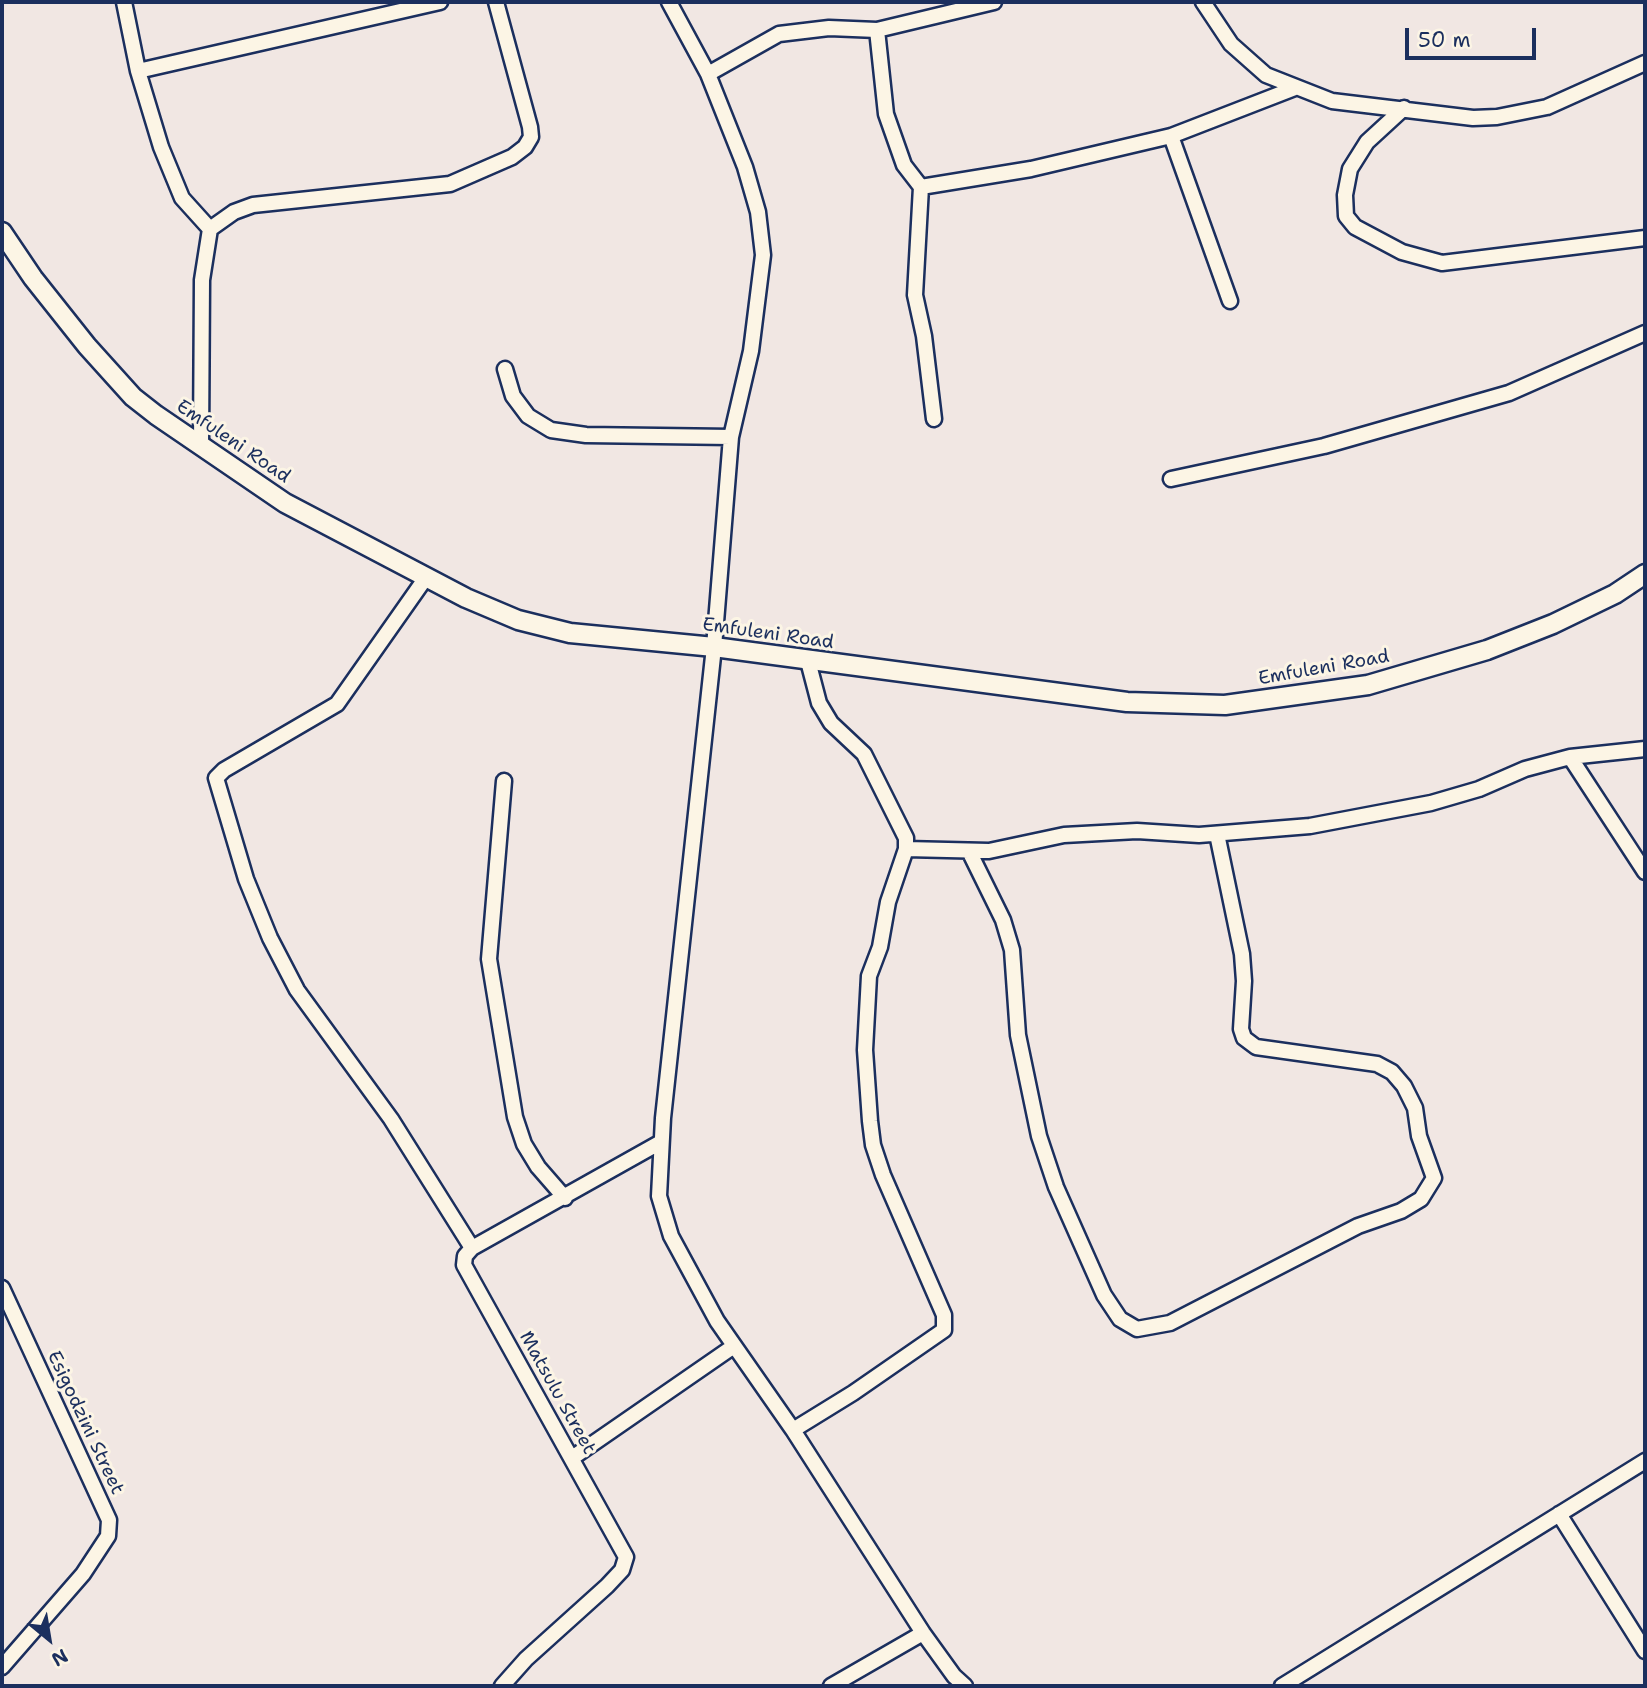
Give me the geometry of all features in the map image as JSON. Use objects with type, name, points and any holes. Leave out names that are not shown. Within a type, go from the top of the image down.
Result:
[{"type":"street","points":[[124,2],[138,71],[161,147],[182,198],[210,229]]},
{"type":"street","points":[[138,71],[440,2]]},
{"type":"street","points":[[201,446],[202,280],[210,229],[234,212],[253,205],[450,184],[512,157],[526,147],[531,137],[530,127],[496,2]]},
{"type":"street","points":[[669,2],[708,74],[745,167],[758,212],[763,255],[751,351],[731,437],[714,647],[661,1142],[659,1196],[665,1222],[717,1321],[793,1430],[923,1633],[954,1676],[965,1686]]},
{"type":"street","points":[[708,74],[779,33],[829,29],[877,30],[994,2]]},
{"type":"street","points":[[1203,2],[1231,44],[1266,75],[1332,101],[1473,118],[1519,114],[1547,107],[1645,63]]},
{"type":"street","points":[[877,30],[886,114],[904,165],[921,187],[915,295],[924,336],[934,419]]},
{"type":"street","points":[[921,187],[1031,169],[1171,136],[1295,88]]},
{"type":"street","points":[[1404,108],[1367,142],[1350,169],[1345,195],[1346,216],[1355,227],[1402,252],[1442,262],[1645,238]]},
{"type":"street","points":[[1171,136],[1230,301]]},
{"type":"street","name":"Emfuleni Road","points":[[2,232],[33,278],[114,377],[133,397],[201,446],[285,503],[427,576],[518,620],[570,633],[714,647],[1127,702],[1226,705],[1368,685],[1487,650],[1553,624],[1615,594],[1645,574]]},
{"type":"street","points":[[1171,479],[1324,446],[1509,393],[1645,332]]},
{"type":"street","points":[[505,369],[513,396],[528,416],[551,430],[586,435],[731,437]]},
{"type":"street","points":[[427,576],[337,704],[224,770],[216,778],[246,879],[270,939],[297,990],[391,1119],[472,1248],[661,1142]]},
{"type":"street","points":[[793,1430],[917,1351],[944,1330],[944,1315],[873,1145],[868,1097],[865,1050],[869,976],[880,947],[888,902],[906,849],[897,814],[864,754],[831,723],[820,703],[811,681],[808,661]]},
{"type":"street","points":[[906,849],[989,851],[1064,835],[1137,831],[1217,834],[1310,826],[1431,803],[1479,789],[1525,769],[1570,757],[1645,749]]},
{"type":"street","points":[[1570,757],[1645,872]]},
{"type":"street","points":[[505,781],[489,958],[515,1117],[524,1144],[538,1167],[565,1198]]},
{"type":"street","points":[[969,851],[1003,920],[1012,950],[1018,1035],[1039,1136],[1056,1187],[1104,1295],[1120,1319],[1137,1329],[1170,1323],[1358,1226],[1401,1211],[1421,1199],[1434,1178],[1419,1136],[1415,1108],[1404,1086],[1392,1072],[1377,1064],[1256,1047],[1244,1038],[1241,1029],[1244,981],[1242,954],[1217,834]]},
{"type":"street","name":"Matsulu Street","points":[[472,1248],[465,1256],[464,1265],[626,1557],[622,1570],[607,1586],[526,1659],[502,1686]]},
{"type":"street","name":"Esigodzini Street","points":[[2,1667],[83,1574],[108,1536],[109,1520],[4,1297]]},
{"type":"street","points":[[572,1458],[734,1346]]},
{"type":"street","points":[[1282,1686],[1645,1461]]},
{"type":"street","points":[[1559,1514],[1645,1651]]},
{"type":"street","points":[[831,1686],[923,1633]]}]
